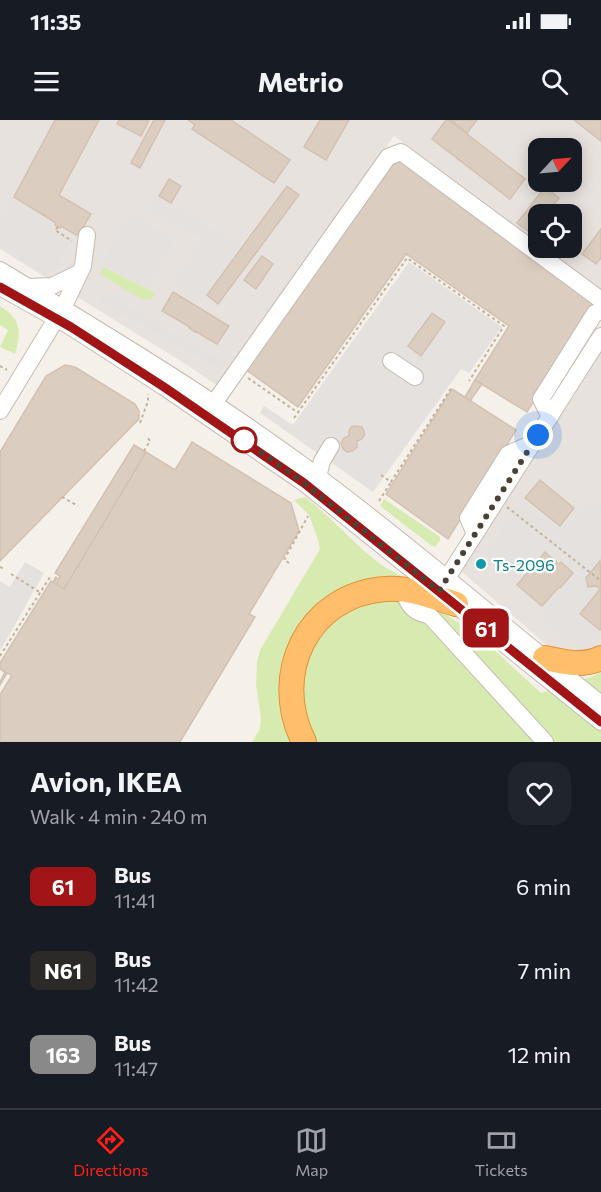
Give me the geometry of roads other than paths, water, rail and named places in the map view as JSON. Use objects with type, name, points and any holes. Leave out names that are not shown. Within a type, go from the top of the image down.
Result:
[{"type":"highway","points":[[304,742],[292,708],[291,680],[302,644],[322,617],[336,605],[364,593],[387,589],[448,591]]},
{"type":"highway","points":[[545,658],[577,663],[601,658]]},
{"type":"street","points":[[214,403],[241,377],[388,157],[401,152],[601,300]]},
{"type":"street","points":[[0,411],[60,313],[83,266],[87,235]]},
{"type":"street","points":[[0,270],[29,287],[60,313],[304,483],[448,591],[545,658],[595,699]]},
{"type":"street","points":[[29,287],[52,286],[79,273]]},
{"type":"street","points":[[0,287],[60,313],[214,403],[318,477],[601,722]]},
{"type":"street","points":[[550,417],[541,399],[595,313],[601,312]]},
{"type":"street","points":[[448,591],[475,534],[601,336]]},
{"type":"street","points":[[391,361],[415,377]]},
{"type":"street","points":[[318,477],[322,461],[331,446]]},
{"type":"street","points":[[407,600],[416,612],[430,616],[545,742]]},
{"type":"place","name":"Ts-2096","points":[[481,564]]}]
